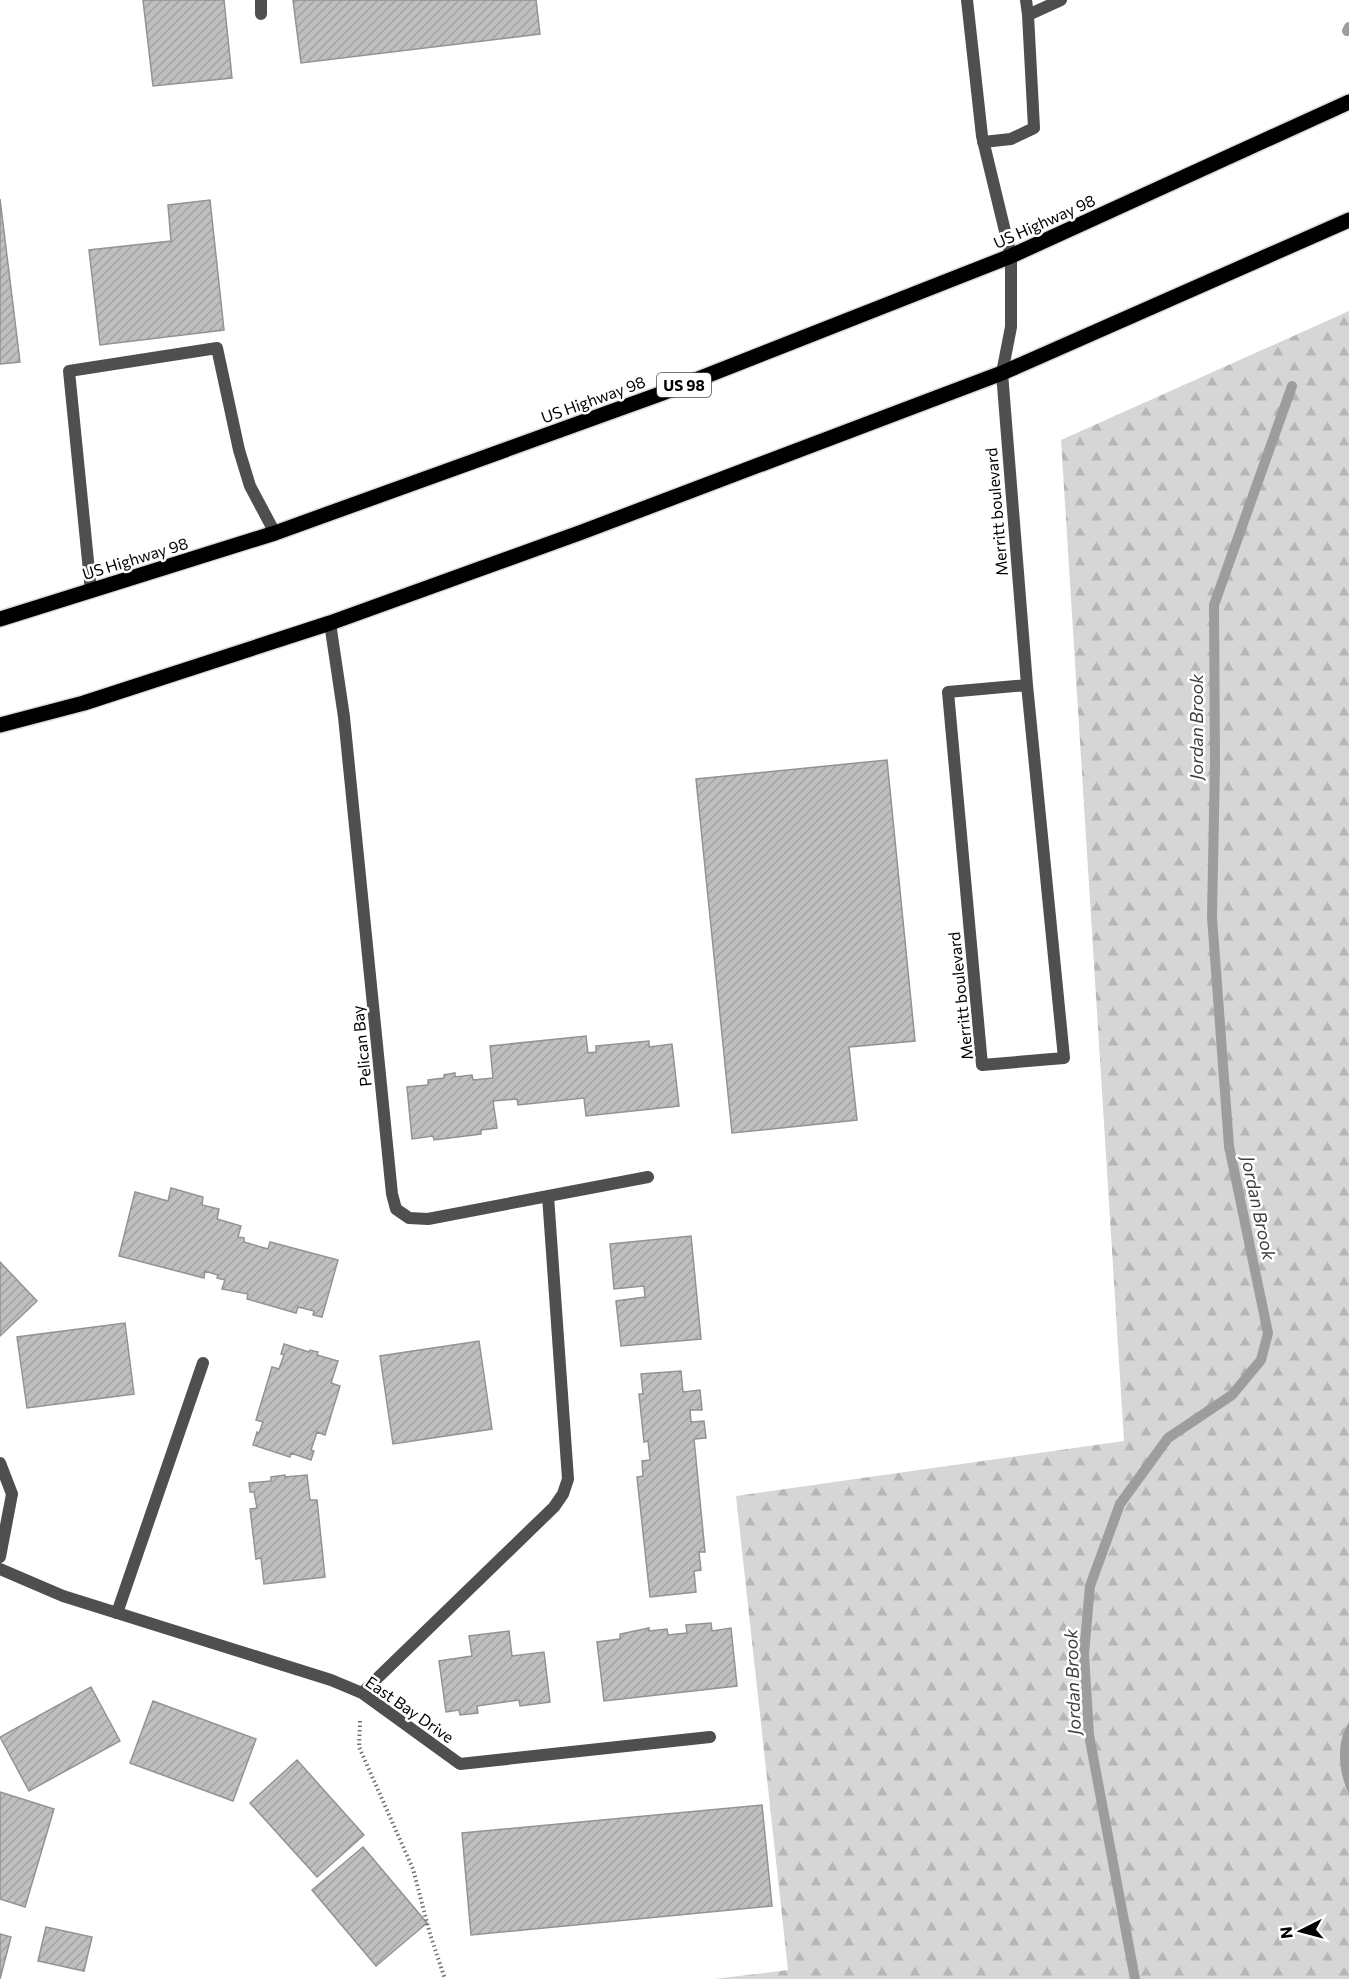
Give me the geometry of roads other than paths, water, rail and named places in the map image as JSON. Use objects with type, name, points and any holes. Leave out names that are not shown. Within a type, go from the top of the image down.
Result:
[{"type":"main road","name":"US Highway 98","points":[[0,619],[275,533],[660,394],[1011,256],[1349,102]]},
{"type":"main road","points":[[2,720],[84,703],[330,623],[582,532],[1002,373],[1349,220]]},
{"type":"street","points":[[261,0],[261,14]]},
{"type":"street","name":"Merritt boulevard","points":[[967,0],[983,142],[1011,256],[1011,327],[1002,373],[1027,685],[1064,1058],[982,1065],[948,692],[1027,685]]},
{"type":"street","points":[[983,142],[1011,139],[1034,128],[1026,0]]},
{"type":"street","points":[[1028,15],[1061,0]]},
{"type":"street","points":[[91,591],[69,371],[218,348],[239,450],[250,486],[275,533]]},
{"type":"street","name":"Pelican Bay","points":[[330,623],[344,717],[392,1194],[396,1209],[409,1218],[428,1219],[648,1177]]},
{"type":"street","points":[[362,1694],[554,1507],[563,1494],[568,1479],[548,1196]]},
{"type":"street","points":[[117,1613],[202,1363]]},
{"type":"street","points":[[0,1463],[12,1494],[0,1557]]},
{"type":"street","name":"East Bay Drive","points":[[0,1569],[63,1596],[331,1680],[362,1694],[460,1764],[710,1737]]},
{"type":"waterway","name":"Jordan Brook","points":[[1347,31],[1349,27]]},
{"type":"waterway","name":"Jordan Brook","points":[[1135,1979],[1089,1735],[1084,1654],[1090,1586],[1120,1504],[1168,1438],[1232,1395],[1261,1360],[1268,1333],[1229,1146],[1212,917],[1215,764],[1214,605],[1292,386]]}]
